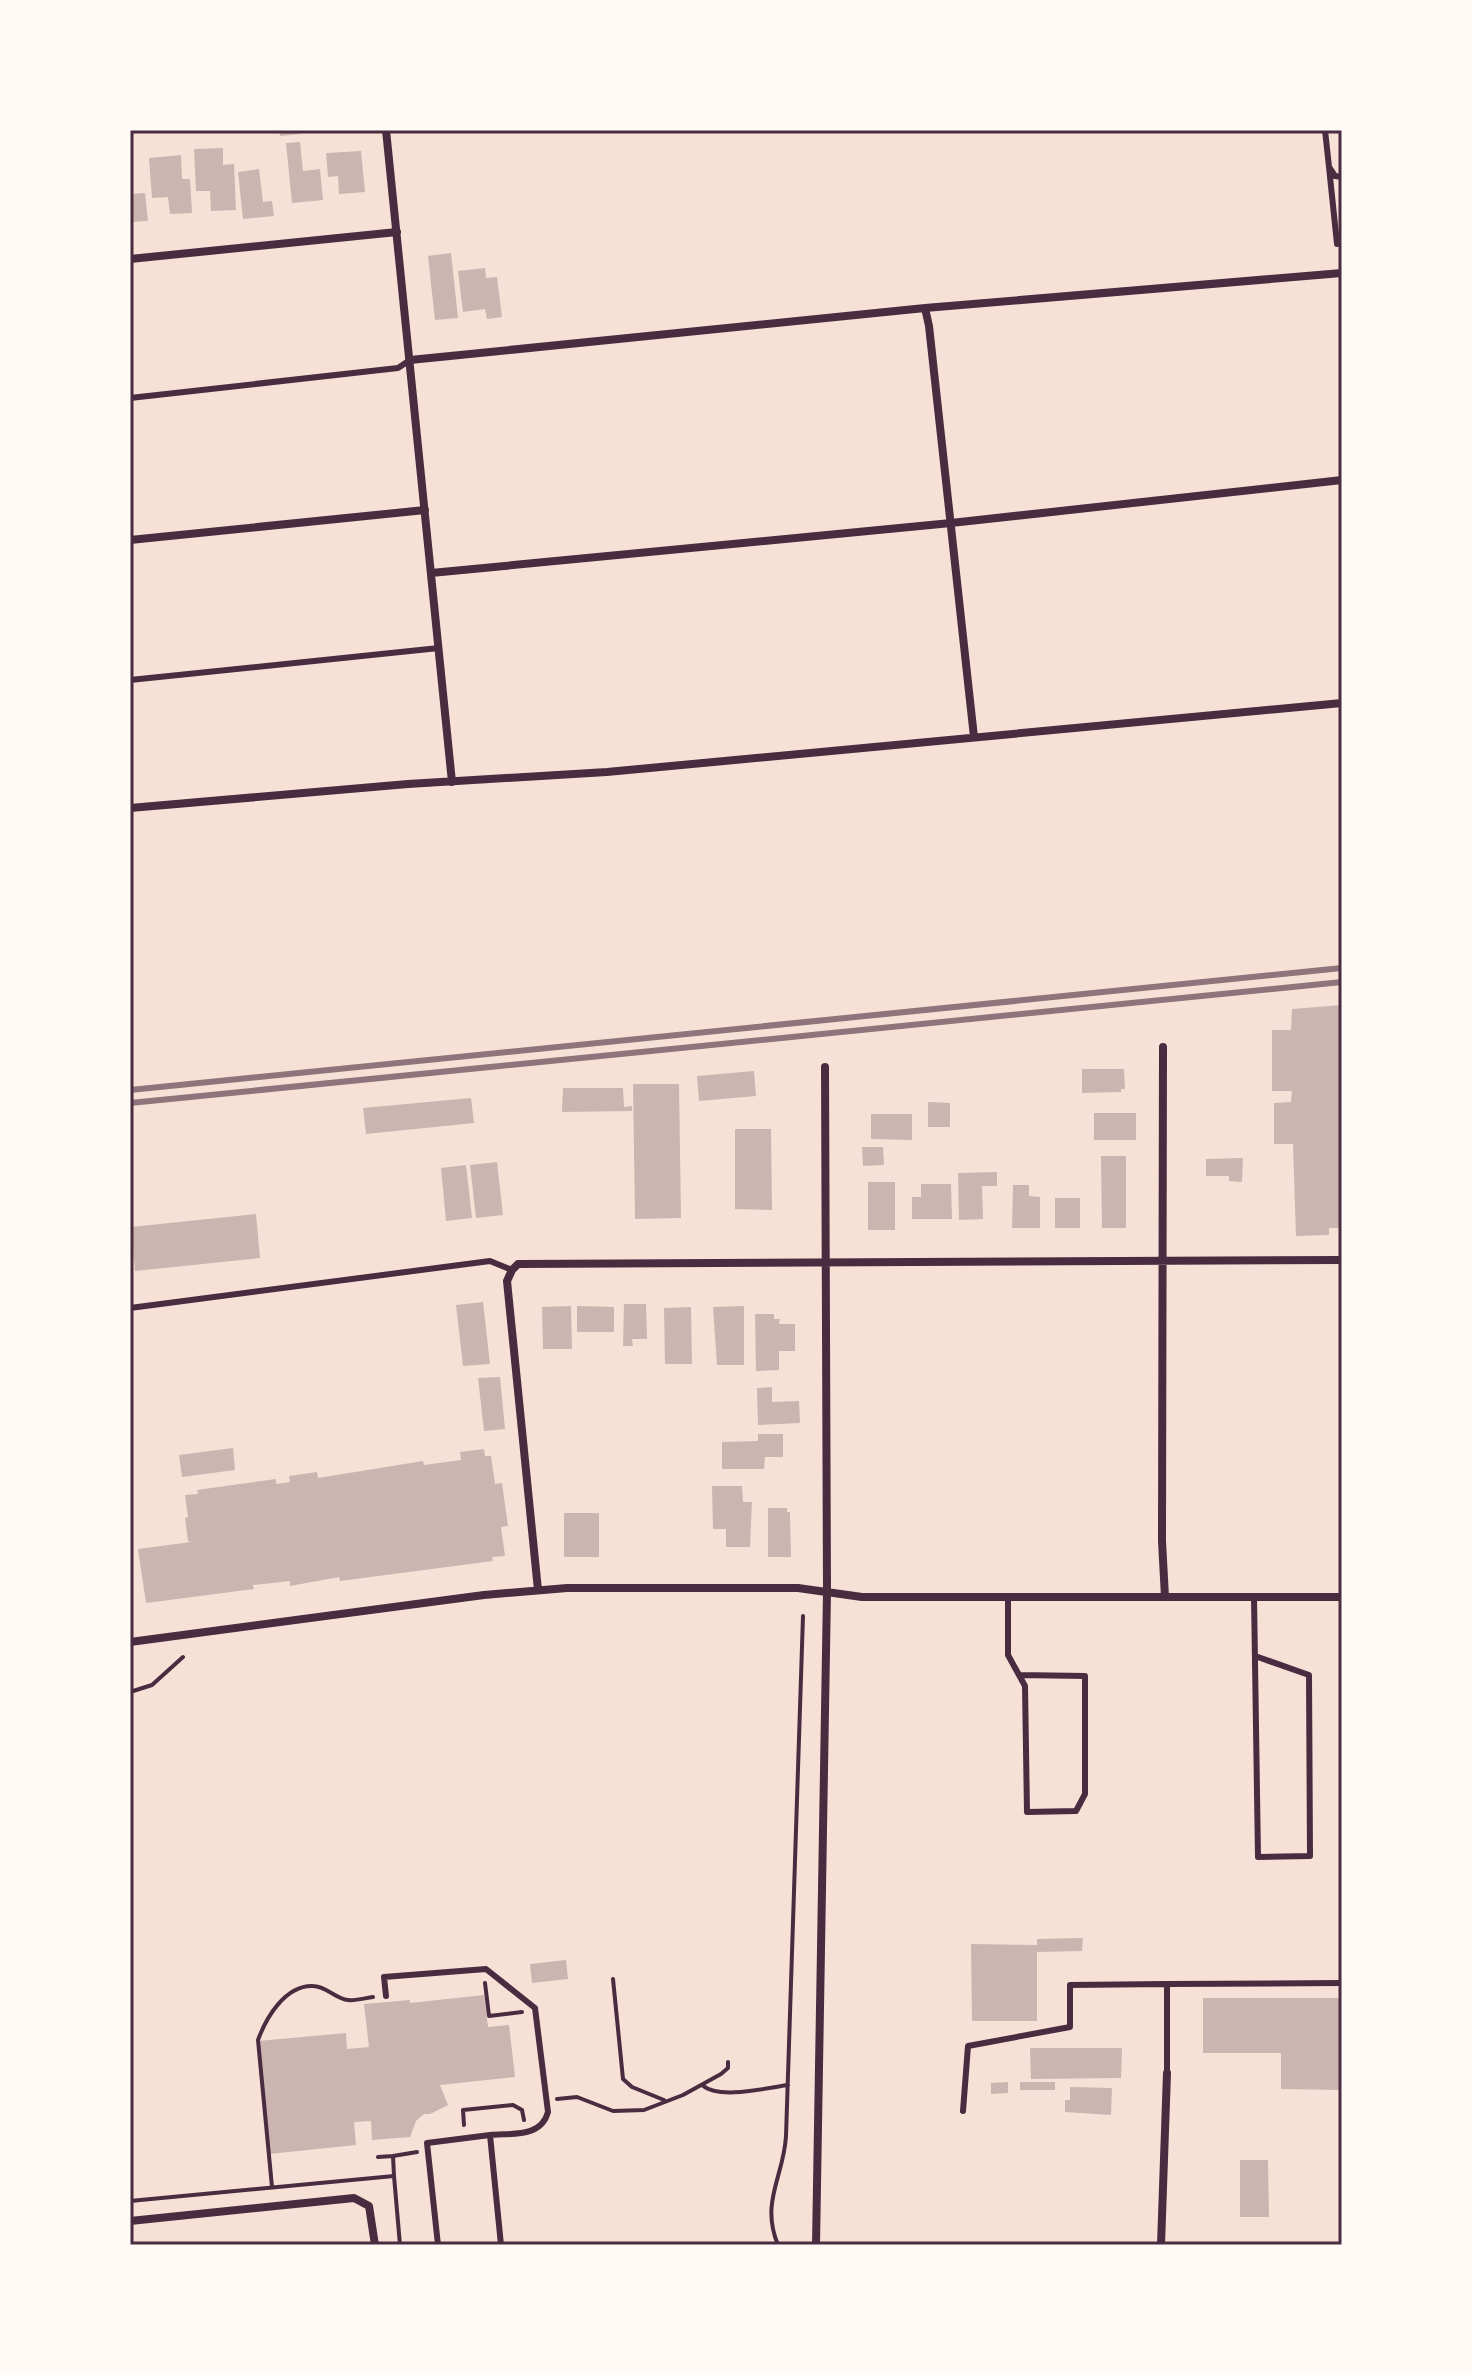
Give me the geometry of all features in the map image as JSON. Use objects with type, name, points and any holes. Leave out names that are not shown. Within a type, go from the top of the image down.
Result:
[{"type":"street","points":[[386,130],[452,782]]},
{"type":"street","points":[[130,259],[397,232]]},
{"type":"street","points":[[410,360],[925,308],[1342,273]]},
{"type":"street","points":[[925,308],[974,737]]},
{"type":"street","points":[[431,573],[951,523],[1342,480]]},
{"type":"street","points":[[130,540],[425,510]]},
{"type":"street","points":[[130,808],[607,772],[1342,703]]},
{"type":"street","points":[[1163,1047],[1162,1541],[1165,1597]]},
{"type":"street","points":[[816,2245],[827,1592],[825,1067]]},
{"type":"street","points":[[538,1590],[507,1281],[512,1270],[524,1263],[1342,1260]]},
{"type":"street","points":[[130,1642],[538,1590],[798,1588],[862,1597],[1342,1597]]},
{"type":"street","points":[[1161,2245],[1167,2073]]},
{"type":"street","points":[[130,2221],[360,2199],[369,2206],[375,2245]]},
{"type":"lane","points":[[1325,130],[1337,244]]},
{"type":"lane","points":[[1329,167],[1335,176],[1342,177]]},
{"type":"lane","points":[[130,398],[398,368],[410,360]]},
{"type":"lane","points":[[130,680],[439,648]]},
{"type":"lane","points":[[130,1308],[490,1261],[512,1270]]},
{"type":"lane","points":[[1254,1597],[1258,1857],[1310,1856],[1309,1675],[1255,1656]]},
{"type":"lane","points":[[1008,1598],[1008,1655],[1025,1686],[1027,1812],[1076,1811],[1085,1794],[1085,1676],[1019,1675]]},
{"type":"lane","points":[[386,1996],[384,1977],[483,1969],[491,1971],[537,2011],[547,2116],[537,2130],[427,2143],[438,2245]]},
{"type":"lane","points":[[963,2111],[968,2046],[1070,2027],[1070,1985],[1342,1983]]},
{"type":"lane","points":[[1167,1984],[1167,2073]]},
{"type":"lane","points":[[490,2135],[501,2245]]},
{"type":"path","points":[[778,2245],[770,2206],[785,2148],[803,1616]]},
{"type":"path","points":[[130,1692],[152,1685],[183,1657]]},
{"type":"path","points":[[483,1969],[489,2016],[537,2011]]},
{"type":"path","points":[[613,1979],[623,2079],[632,2087],[664,2100]]},
{"type":"path","points":[[272,2187],[258,2040],[267,2019],[283,2000],[302,1987],[315,1986],[346,2000],[386,1996]]},
{"type":"path","points":[[547,2100],[581,2097],[613,2111],[654,2108],[664,2100],[702,2085],[728,2068],[728,2062]]},
{"type":"path","points":[[702,2085],[720,2093],[788,2085]]},
{"type":"path","points":[[378,2157],[393,2156],[394,2176]]},
{"type":"building","points":[[279,130],[300,130],[300,134],[280,136]]},
{"type":"building","points":[[300,142],[303,171],[320,169],[323,200],[292,203],[286,143]]},
{"type":"building","points":[[223,148],[223,165],[234,164],[236,210],[211,211],[210,191],[196,191],[194,149]]},
{"type":"building","points":[[361,151],[365,192],[339,194],[338,176],[328,177],[326,153]]},
{"type":"building","points":[[181,155],[182,179],[190,179],[192,213],[170,214],[168,197],[152,198],[149,158]]},
{"type":"building","points":[[259,169],[263,202],[272,201],[274,216],[243,219],[238,172]]},
{"type":"building","points":[[145,193],[148,221],[130,222],[130,194]]},
{"type":"building","points":[[451,253],[458,318],[435,320],[428,256]]},
{"type":"building","points":[[485,268],[486,278],[497,277],[502,317],[487,319],[485,309],[463,312],[458,271]]},
{"type":"building","points":[[1342,1005],[1342,1228],[1329,1228],[1329,1235],[1296,1236],[1293,1144],[1274,1144],[1274,1103],[1291,1102],[1292,1091],[1272,1091],[1272,1030],[1291,1030],[1292,1009]]},
{"type":"building","points":[[1082,1069],[1124,1069],[1125,1089],[1121,1092],[1082,1093]]},
{"type":"building","points":[[754,1071],[756,1096],[699,1101],[697,1076]]},
{"type":"building","points":[[633,1084],[679,1084],[681,1218],[635,1219]]},
{"type":"building","points":[[563,1088],[623,1088],[624,1107],[632,1106],[632,1111],[562,1112]]},
{"type":"building","points":[[471,1098],[474,1123],[366,1134],[363,1108]]},
{"type":"building","points":[[928,1102],[950,1103],[950,1127],[928,1127]]},
{"type":"building","points":[[1094,1113],[1136,1113],[1136,1140],[1094,1140]]},
{"type":"building","points":[[871,1114],[912,1114],[912,1140],[871,1139]]},
{"type":"building","points":[[735,1129],[771,1129],[772,1210],[735,1209]]},
{"type":"building","points":[[862,1147],[883,1147],[884,1165],[863,1166]]},
{"type":"building","points":[[1101,1156],[1126,1156],[1126,1228],[1102,1228]]},
{"type":"building","points":[[1243,1158],[1242,1182],[1229,1181],[1229,1176],[1206,1176],[1206,1159]]},
{"type":"building","points":[[497,1162],[503,1215],[476,1218],[470,1165]]},
{"type":"building","points":[[466,1165],[472,1218],[446,1221],[441,1168]]},
{"type":"building","points":[[997,1172],[997,1186],[982,1186],[983,1219],[959,1220],[958,1173]]},
{"type":"building","points":[[868,1182],[895,1182],[895,1230],[868,1230]]},
{"type":"building","points":[[921,1184],[951,1184],[952,1219],[912,1219],[912,1197],[921,1197]]},
{"type":"building","points":[[1013,1185],[1029,1185],[1029,1196],[1040,1197],[1040,1228],[1012,1228]]},
{"type":"building","points":[[1055,1198],[1080,1198],[1080,1228],[1055,1228]]},
{"type":"building","points":[[256,1214],[260,1258],[135,1271],[131,1227]]},
{"type":"building","points":[[483,1302],[490,1364],[463,1366],[456,1305]]},
{"type":"building","points":[[624,1304],[646,1304],[647,1339],[632,1339],[633,1346],[623,1346]]},
{"type":"building","points":[[571,1306],[572,1349],[543,1349],[542,1307]]},
{"type":"building","points":[[577,1306],[614,1307],[614,1332],[577,1332]]},
{"type":"building","points":[[744,1306],[744,1365],[717,1365],[713,1307]]},
{"type":"building","points":[[691,1307],[692,1364],[665,1364],[664,1308]]},
{"type":"building","points":[[755,1314],[774,1314],[774,1319],[780,1319],[779,1324],[795,1324],[795,1351],[779,1351],[779,1370],[756,1371]]},
{"type":"building","points":[[500,1377],[505,1429],[484,1431],[478,1378]]},
{"type":"building","points":[[772,1387],[772,1402],[799,1401],[800,1423],[758,1425],[757,1388]]},
{"type":"building","points":[[758,1434],[783,1434],[783,1457],[765,1457],[764,1469],[722,1469],[722,1442],[758,1441]]},
{"type":"building","points":[[233,1448],[235,1470],[182,1477],[179,1455]]},
{"type":"building","points":[[484,1449],[485,1456],[491,1456],[495,1484],[502,1483],[508,1526],[501,1527],[505,1556],[492,1557],[493,1561],[340,1581],[339,1577],[290,1586],[290,1581],[253,1585],[254,1589],[146,1603],[138,1549],[191,1542],[188,1541],[185,1518],[188,1517],[185,1495],[198,1494],[197,1490],[276,1479],[276,1484],[290,1482],[289,1476],[317,1472],[318,1478],[423,1461],[424,1465],[461,1460],[460,1452]]},
{"type":"building","points":[[712,1486],[742,1486],[743,1502],[752,1502],[750,1547],[726,1547],[726,1529],[713,1529]]},
{"type":"building","points":[[768,1508],[787,1508],[790,1512],[791,1557],[768,1557]]},
{"type":"building","points":[[564,1513],[599,1513],[599,1557],[564,1557]]},
{"type":"building","points":[[1083,1938],[1082,1951],[1037,1952],[1037,2021],[972,2021],[971,1944],[1037,1945],[1037,1939]]},
{"type":"building","points":[[566,1960],[568,1979],[532,1983],[530,1964]]},
{"type":"building","points":[[484,1995],[488,2027],[509,2025],[515,2077],[440,2085],[448,2105],[424,2114],[416,2121],[410,2137],[372,2140],[371,2121],[354,2122],[356,2145],[269,2154],[258,2041],[346,2033],[347,2049],[369,2047],[364,2004],[410,2000],[410,2003]]},
{"type":"building","points":[[1203,1998],[1342,1998],[1342,2090],[1281,2089],[1281,2053],[1203,2053]]},
{"type":"building","points":[[1030,2048],[1122,2048],[1121,2078],[1031,2079]]},
{"type":"building","points":[[1008,2082],[1008,2093],[991,2094],[991,2083]]},
{"type":"building","points":[[1020,2082],[1055,2082],[1055,2090],[1020,2090]]},
{"type":"building","points":[[1070,2087],[1112,2088],[1111,2115],[1065,2112],[1065,2100],[1070,2100]]},
{"type":"building","points":[[1240,2160],[1268,2160],[1269,2217],[1240,2217]]},
{"type":"railway","points":[[130,1090],[1342,968]]},
{"type":"railway","points":[[130,1103],[1342,982]]}]
